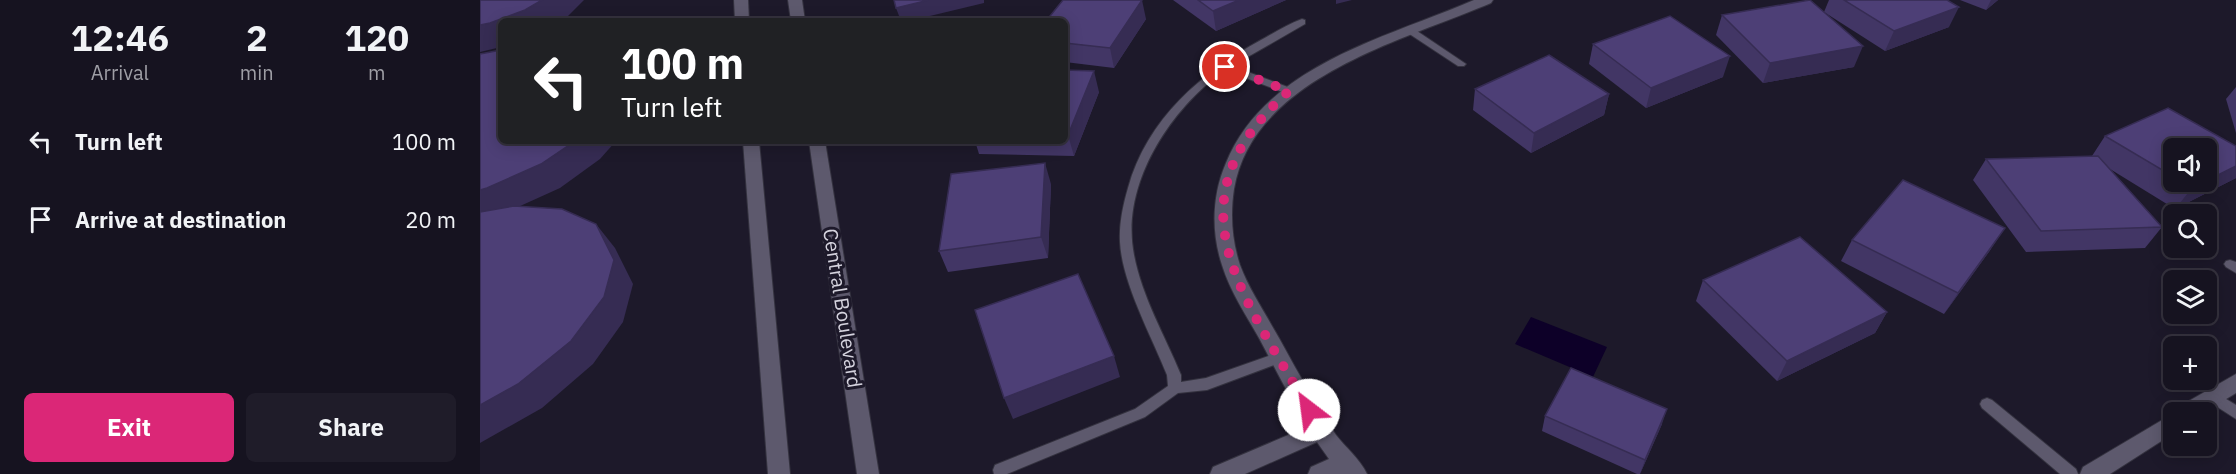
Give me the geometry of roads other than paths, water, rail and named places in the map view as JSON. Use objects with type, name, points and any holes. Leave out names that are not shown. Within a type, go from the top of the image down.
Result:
[{"type":"street","points":[[741,0],[742,18]]},
{"type":"street","points":[[795,0],[798,18]]},
{"type":"street","points":[[1319,474],[1350,468],[1322,430],[1280,357],[1242,290],[1228,255],[1223,222],[1225,190],[1234,161],[1248,134],[1268,110],[1289,91],[1336,63],[1483,1]]},
{"type":"street","points":[[751,144],[779,474]]},
{"type":"street","name":"Central Boulevard","points":[[817,144],[868,474]]},
{"type":"street","points":[[2205,402],[2236,382]]},
{"type":"street","points":[[2091,474],[2163,429]]},
{"type":"street","points":[[1221,474],[1322,430]]},
{"type":"lane","points":[[1175,388],[1174,375],[1132,271],[1126,242],[1130,203],[1138,171],[1161,129],[1190,94],[1259,45],[1302,22]]},
{"type":"lane","points":[[1411,31],[1461,64]]},
{"type":"lane","points":[[1225,67],[1289,91]]},
{"type":"lane","points":[[1000,470],[1140,413],[1175,388],[1207,384],[1280,357]]},
{"type":"lane","points":[[2213,397],[2236,413]]},
{"type":"lane","points":[[1987,404],[2071,474]]}]
